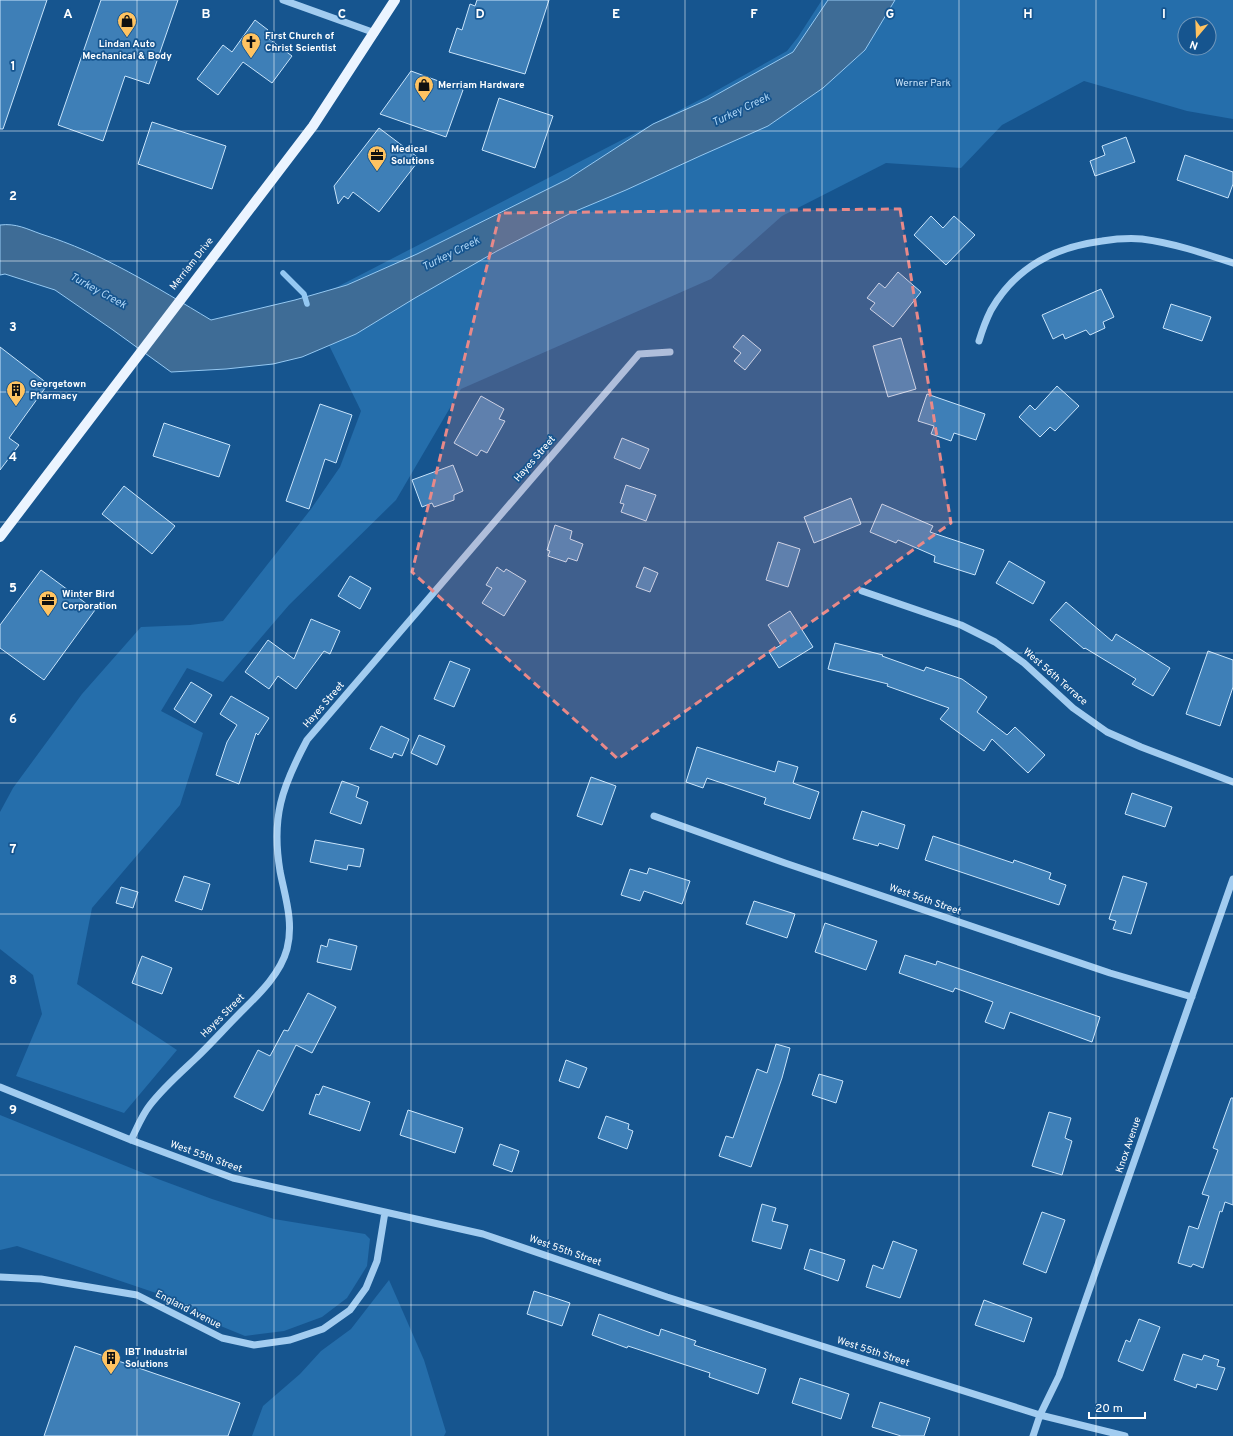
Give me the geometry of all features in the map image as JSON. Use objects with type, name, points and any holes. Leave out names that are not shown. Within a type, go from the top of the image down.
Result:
[{"type":"main road","name":"Merriam Drive","points":[[0,537],[308,132],[375,33],[395,0]]},
{"type":"street","points":[[283,0],[375,33]]},
{"type":"street","points":[[979,342],[990,311],[1004,291],[1021,273],[1035,262],[1064,249],[1085,243],[1120,239],[1140,239],[1162,242],[1196,250],[1233,262]]},
{"type":"street","name":"Hayes Street","points":[[131,1140],[149,1106],[172,1080],[194,1060],[262,991],[276,972],[287,949],[290,918],[280,870],[277,843],[277,817],[283,791],[296,760],[307,740],[639,354],[670,352]]},
{"type":"street","name":"West 56th Terrace","points":[[862,591],[960,625],[995,642],[1024,663],[1073,708],[1107,732],[1233,782]]},
{"type":"street","name":"West 56th Street","points":[[654,816],[785,863],[1110,973],[1192,997]]},
{"type":"street","name":"Knox Avenue","points":[[1033,1436],[1040,1416],[1059,1376],[1233,879]]},
{"type":"street","name":"West 55th Street","points":[[0,1087],[131,1140],[233,1178],[483,1234],[667,1296],[1040,1416],[1125,1436]]},
{"type":"street","name":"England Avenue","points":[[0,1277],[41,1279],[137,1295],[222,1338],[254,1345],[290,1340],[323,1329],[350,1310],[366,1288],[377,1261],[385,1212]]},
{"type":"highlighted area","points":[[900,209],[951,523],[618,759],[412,572],[500,213]]},
{"type":"green space","name":"Werner Park","points":[[822,0],[1233,0],[1233,119],[1187,111],[1084,81],[1002,125],[961,168],[886,163],[782,216],[711,279],[461,389],[396,500],[289,605],[223,682],[187,668],[161,711],[203,733],[180,805],[92,908],[77,984],[177,1050],[124,1113],[16,1076],[42,1014],[33,975],[0,949],[0,812],[13,788],[82,694],[141,627],[190,625],[223,621],[311,509],[340,467],[361,411],[308,302],[705,97],[787,51]]},
{"type":"green space","points":[[0,1115],[158,1179],[212,1199],[274,1219],[365,1234],[370,1239],[367,1266],[347,1298],[322,1317],[284,1331],[245,1336],[206,1320],[156,1293],[17,1246],[0,1250]]},
{"type":"green space","points":[[389,1280],[424,1360],[446,1432],[444,1436],[252,1436],[263,1406],[300,1374],[321,1351],[351,1329]]},
{"type":"water","name":"Turkey Creek","points":[[828,0],[895,0],[865,50],[823,88],[768,126],[571,213],[497,251],[356,334],[302,357],[273,364],[226,369],[171,372],[55,290],[5,274],[0,275],[0,225],[6,225],[26,228],[86,251],[170,295],[211,320],[295,300],[347,285],[417,254],[568,179],[653,124],[707,100],[793,52]]},
{"type":"building","points":[[0,0],[47,0],[3,129],[0,129]]},
{"type":"building","name":"Lindan Auto Mechanical & Body","points":[[101,0],[178,0],[149,84],[125,76],[103,141],[58,125]]},
{"type":"building","points":[[477,0],[549,0],[525,74],[449,52],[457,28],[462,30],[470,4],[475,6]]},
{"type":"building","name":"First Church of Christ Scientist","points":[[255,20],[268,30],[264,35],[292,56],[272,83],[243,62],[218,95],[197,79],[223,45],[232,52]]},
{"type":"building","name":"Merriam Hardware","points":[[411,71],[463,90],[446,137],[380,114]]},
{"type":"building","points":[[499,98],[553,116],[535,168],[482,150]]},
{"type":"building","points":[[152,122],[226,146],[212,189],[138,164]]},
{"type":"building","name":"Medical Solutions","points":[[379,128],[420,159],[379,212],[353,192],[348,199],[344,196],[338,204],[334,186]]},
{"type":"building","points":[[1126,137],[1135,162],[1095,176],[1090,161],[1105,155],[1102,146]]},
{"type":"building","points":[[1185,155],[1233,172],[1233,184],[1228,198],[1177,180]]},
{"type":"building","points":[[931,216],[943,228],[954,216],[975,235],[946,265],[914,235]]},
{"type":"building","points":[[898,272],[921,292],[893,327],[870,309],[875,303],[867,298],[879,283],[885,288]]},
{"type":"building","points":[[1101,289],[1114,317],[1103,322],[1105,328],[1090,335],[1086,330],[1065,339],[1063,334],[1053,339],[1042,315]]},
{"type":"building","points":[[1171,304],[1211,317],[1202,341],[1163,328]]},
{"type":"building","points":[[743,335],[761,350],[745,370],[734,361],[741,353],[733,347]]},
{"type":"building","points":[[901,338],[916,389],[888,397],[873,346]]},
{"type":"building","name":"Georgetown Pharmacy","points":[[0,347],[48,384],[9,438],[19,445],[0,470]]},
{"type":"building","points":[[1057,386],[1079,406],[1055,431],[1050,427],[1040,437],[1019,417],[1030,405],[1035,410]]},
{"type":"building","points":[[927,394],[985,414],[976,440],[954,433],[951,441],[931,434],[934,426],[918,421]]},
{"type":"building","points":[[481,396],[504,409],[499,419],[505,421],[487,453],[481,450],[477,456],[454,443]]},
{"type":"building","points":[[320,404],[352,415],[336,463],[325,459],[309,509],[286,501]]},
{"type":"building","points":[[164,423],[230,445],[219,477],[153,456]]},
{"type":"building","points":[[622,438],[649,449],[640,469],[614,458]]},
{"type":"building","points":[[453,465],[463,491],[454,495],[454,500],[434,507],[432,503],[422,507],[412,480]]},
{"type":"building","points":[[626,485],[656,495],[646,521],[621,512],[624,504],[620,503]]},
{"type":"building","points":[[124,486],[175,526],[152,554],[102,514]]},
{"type":"building","points":[[851,498],[861,524],[814,543],[804,517]]},
{"type":"building","points":[[882,504],[933,526],[930,532],[984,550],[975,575],[934,562],[935,556],[898,540],[896,543],[870,532]]},
{"type":"building","points":[[555,525],[572,531],[570,539],[583,544],[577,561],[568,558],[566,562],[548,556],[550,551],[547,550]]},
{"type":"building","points":[[778,542],[800,549],[788,587],[766,580]]},
{"type":"building","points":[[1009,561],[1045,582],[1033,604],[996,583]]},
{"type":"building","points":[[497,567],[504,572],[506,569],[526,581],[504,616],[482,603],[492,588],[486,585]]},
{"type":"building","points":[[644,567],[658,573],[650,592],[636,587]]},
{"type":"building","name":"Winter Bird Corporation","points":[[41,570],[95,610],[44,680],[0,648],[0,625]]},
{"type":"building","points":[[350,576],[371,588],[360,609],[338,596]]},
{"type":"building","points":[[1066,602],[1112,641],[1116,634],[1170,668],[1153,696],[1132,684],[1136,679],[1085,648],[1084,649],[1050,620]]},
{"type":"building","points":[[790,611],[813,647],[779,668],[769,652],[781,645],[768,625]]},
{"type":"building","points":[[311,619],[340,631],[330,654],[324,651],[296,689],[278,676],[269,689],[245,672],[268,640],[294,659]]},
{"type":"building","points":[[835,643],[883,655],[882,656],[924,671],[926,667],[962,679],[987,697],[977,712],[1007,735],[1015,727],[1045,755],[1028,773],[992,739],[984,751],[940,719],[949,708],[887,686],[888,684],[828,669]]},
{"type":"building","points":[[1208,651],[1233,660],[1233,687],[1220,726],[1186,714]]},
{"type":"building","points":[[450,661],[470,669],[454,707],[434,699]]},
{"type":"building","points":[[191,682],[212,695],[195,723],[174,709]]},
{"type":"building","points":[[231,696],[269,718],[258,735],[256,733],[239,784],[216,775],[227,742],[237,725],[220,714]]},
{"type":"building","points":[[381,726],[409,739],[402,756],[394,753],[392,758],[370,749]]},
{"type":"building","points":[[419,735],[445,746],[437,765],[411,753]]},
{"type":"building","points":[[697,747],[775,772],[778,761],[798,767],[793,783],[819,792],[810,819],[764,804],[766,798],[707,778],[703,788],[686,782]]},
{"type":"building","points":[[591,777],[616,786],[602,825],[577,816]]},
{"type":"building","points":[[342,781],[359,787],[356,797],[368,802],[361,824],[330,813]]},
{"type":"building","points":[[1132,793],[1172,807],[1165,827],[1125,814]]},
{"type":"building","points":[[862,811],[905,825],[898,849],[879,843],[878,846],[853,839]]},
{"type":"building","points":[[933,836],[1013,863],[1014,860],[1051,873],[1049,879],[1066,885],[1059,905],[925,860]]},
{"type":"building","points":[[315,840],[364,849],[360,867],[348,865],[347,870],[310,862]]},
{"type":"building","points":[[649,868],[690,881],[682,904],[644,891],[640,901],[621,895],[630,869],[647,874]]},
{"type":"building","points":[[184,876],[210,884],[202,910],[175,901]]},
{"type":"building","points":[[1123,876],[1147,883],[1131,934],[1113,929],[1116,921],[1109,919]]},
{"type":"building","points":[[121,887],[138,892],[133,908],[116,903]]},
{"type":"building","points":[[754,901],[795,914],[787,938],[746,924]]},
{"type":"building","points":[[825,923],[877,941],[866,970],[815,952]]},
{"type":"building","points":[[329,939],[357,946],[351,970],[317,962],[321,945],[327,947]]},
{"type":"building","points":[[905,955],[936,965],[937,961],[1100,1017],[1092,1042],[1010,1012],[1004,1029],[985,1022],[993,1002],[955,988],[953,992],[899,973]]},
{"type":"building","points":[[142,956],[172,968],[162,994],[132,983]]},
{"type":"building","points":[[308,993],[336,1007],[312,1053],[296,1045],[263,1111],[234,1097],[258,1050],[270,1056],[284,1030],[288,1031]]},
{"type":"building","points":[[776,1044],[790,1048],[782,1078],[751,1167],[719,1156],[726,1136],[733,1138],[757,1069],[767,1073]]},
{"type":"building","points":[[566,1060],[587,1068],[579,1088],[559,1081]]},
{"type":"building","points":[[819,1074],[843,1081],[836,1103],[812,1095]]},
{"type":"building","points":[[323,1086],[370,1102],[360,1131],[309,1114],[316,1094],[319,1095]]},
{"type":"building","points":[[1231,1098],[1233,1098],[1233,1205],[1225,1202],[1222,1212],[1220,1211],[1203,1268],[1193,1264],[1191,1267],[1178,1263],[1189,1226],[1198,1229],[1209,1196],[1202,1194],[1218,1150],[1213,1148]]},
{"type":"building","points":[[408,1110],[463,1128],[455,1153],[400,1135]]},
{"type":"building","points":[[1049,1112],[1071,1118],[1065,1138],[1072,1141],[1062,1175],[1032,1166]]},
{"type":"building","points":[[606,1116],[629,1124],[628,1129],[633,1131],[627,1149],[598,1138]]},
{"type":"building","points":[[500,1144],[519,1151],[512,1172],[493,1165]]},
{"type":"building","points":[[762,1204],[776,1208],[772,1221],[788,1225],[781,1249],[752,1241]]},
{"type":"building","points":[[1042,1212],[1065,1220],[1046,1273],[1023,1264]]},
{"type":"building","points":[[893,1241],[917,1250],[900,1298],[866,1287],[873,1265],[883,1269]]},
{"type":"building","points":[[810,1249],[845,1260],[838,1281],[804,1269]]},
{"type":"building","points":[[534,1291],[570,1303],[562,1326],[527,1314]]},
{"type":"building","points":[[984,1300],[1032,1318],[1024,1342],[975,1325]]},
{"type":"building","points":[[599,1314],[659,1336],[661,1329],[696,1341],[694,1345],[766,1369],[758,1394],[709,1377],[710,1373],[628,1346],[627,1348],[592,1335]]},
{"type":"building","points":[[1139,1319],[1160,1327],[1143,1371],[1118,1361],[1126,1340],[1130,1342]]},
{"type":"building","name":"IBT Industrial Solutions","points":[[75,1346],[240,1403],[228,1436],[44,1436]]},
{"type":"building","points":[[1183,1354],[1202,1360],[1204,1355],[1219,1360],[1217,1366],[1225,1368],[1217,1390],[1197,1384],[1196,1388],[1174,1380]]},
{"type":"building","points":[[800,1378],[849,1394],[841,1419],[792,1403]]},
{"type":"building","points":[[880,1402],[930,1418],[924,1436],[901,1436],[872,1427]]},
{"type":"waterway","points":[[283,273],[304,294],[307,304]]},
{"type":"place","name":"Lindan Auto Mechanical & Body","points":[[127,38]]},
{"type":"place","name":"First Church of Christ Scientist","points":[[251,59]]},
{"type":"place","name":"Merriam Hardware","points":[[424,102]]},
{"type":"place","name":"Medical Solutions","points":[[377,172]]},
{"type":"place","name":"Georgetown Pharmacy","points":[[16,407]]},
{"type":"place","name":"Winter Bird Corporation","points":[[48,617]]},
{"type":"place","name":"IBT Industrial Solutions","points":[[111,1375]]}]
